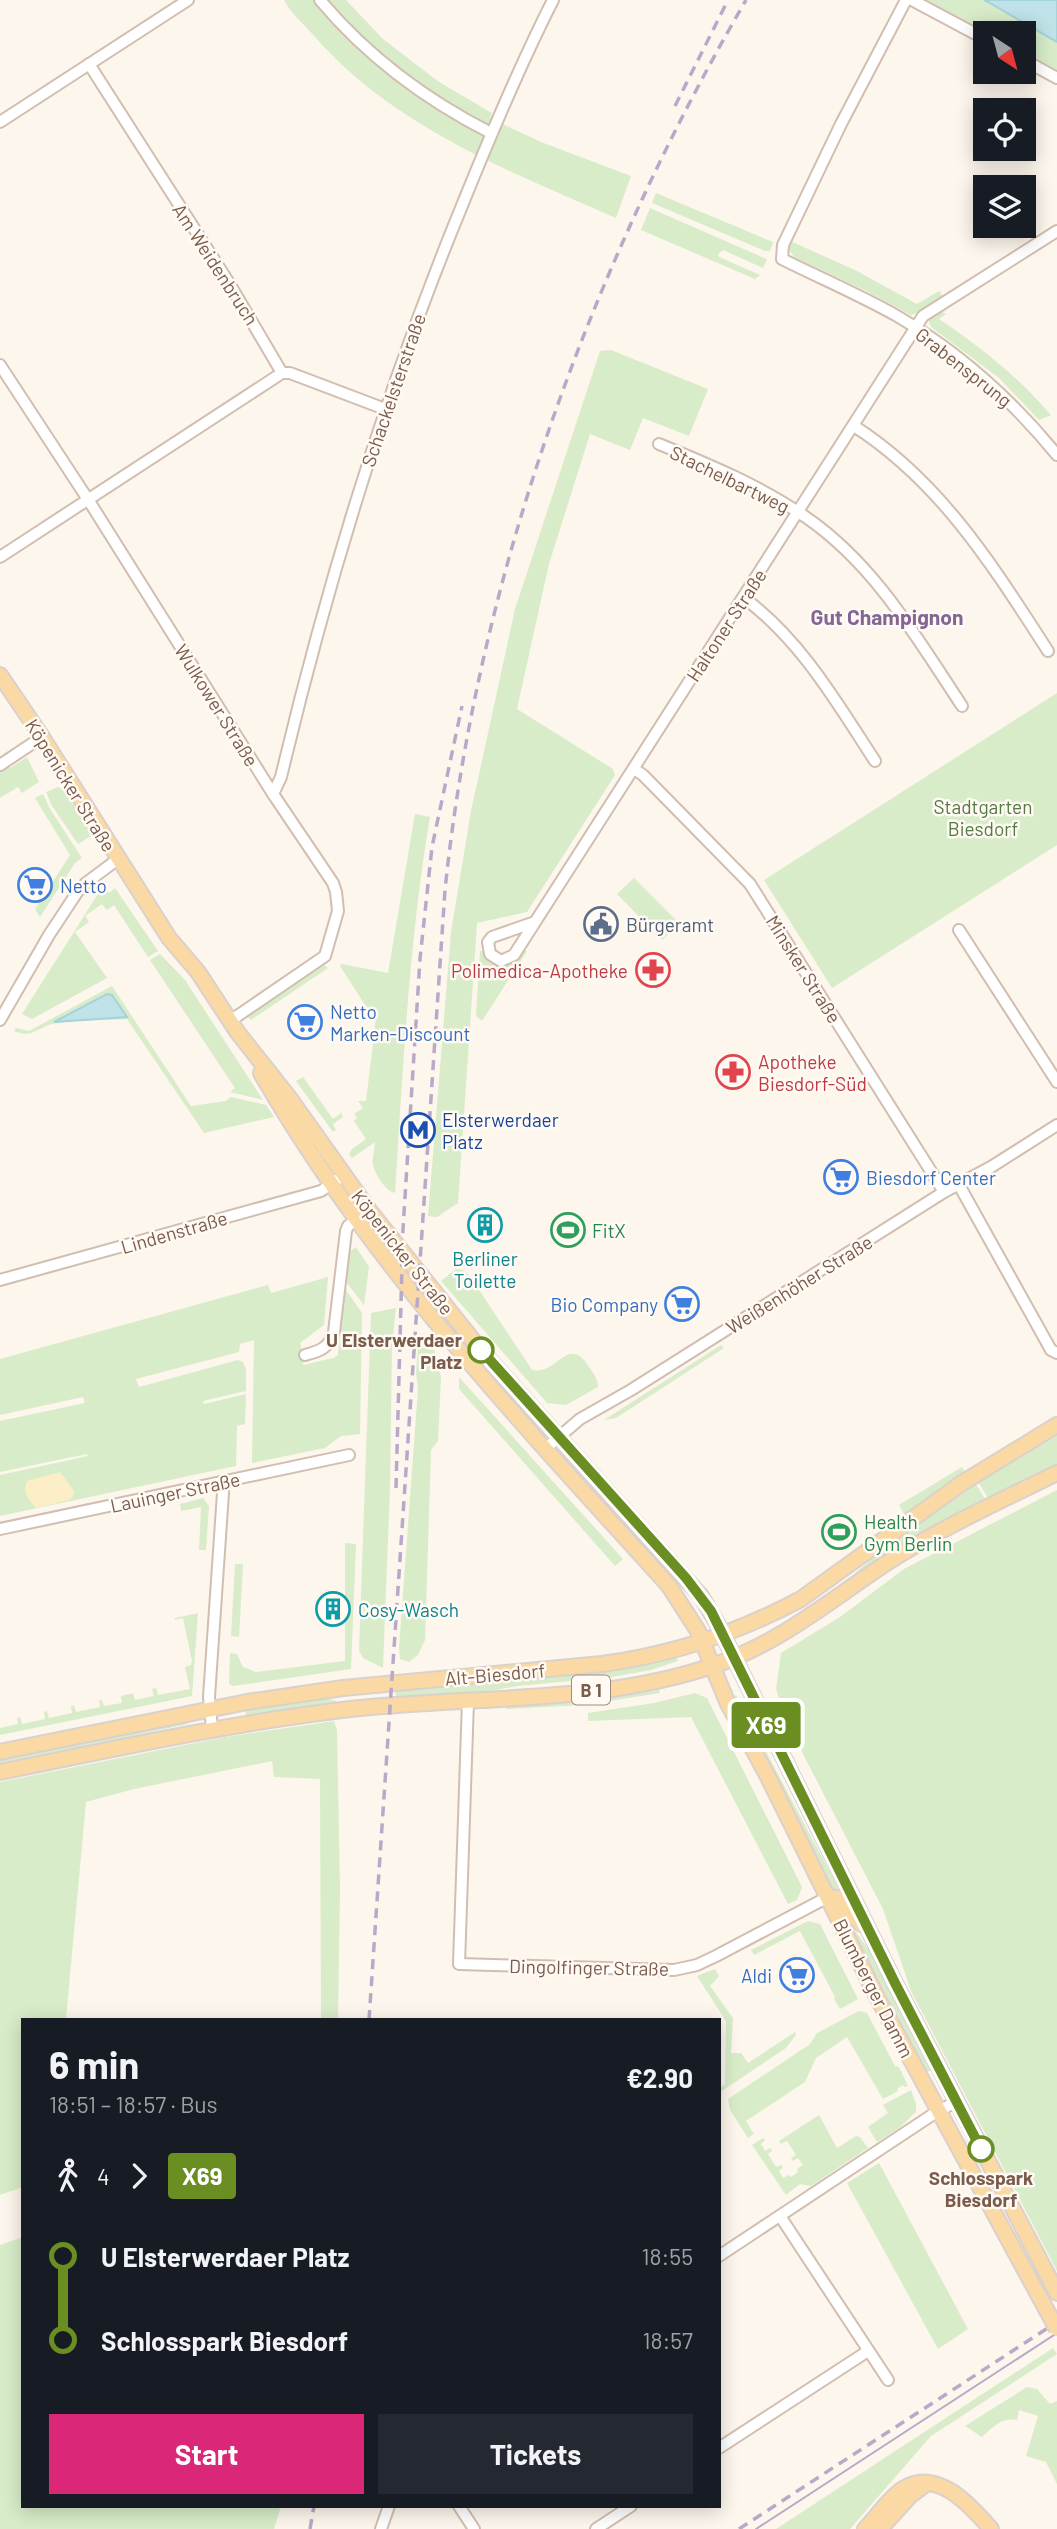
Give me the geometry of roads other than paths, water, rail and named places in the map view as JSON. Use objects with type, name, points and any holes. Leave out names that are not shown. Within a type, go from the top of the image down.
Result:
[{"type":"main road","name":"Köpenicker Straße","points":[[0,675],[169,939],[198,972],[234,1027],[279,1103],[338,1179],[369,1210],[484,1354],[694,1587],[711,1611],[734,1658]]},
{"type":"main road","name":"Köpenicker Straße","points":[[338,1179],[356,1219],[402,1282],[461,1355],[669,1586],[703,1641]]},
{"type":"main road","name":"Alt-Biesdorf","points":[[0,1752],[209,1709],[343,1688],[631,1661],[703,1641],[801,1599],[962,1483],[1057,1425]]},
{"type":"main road","name":"Alt-Biesdorf","points":[[0,1772],[212,1730],[344,1709],[601,1690],[667,1678],[712,1666],[734,1658],[815,1614],[904,1553],[1057,1473]]},
{"type":"main road","name":"Blumberger Damm","points":[[703,1641],[728,1704],[876,1994],[1057,2329]]},
{"type":"main road","name":"Blumberger Damm","points":[[734,1658],[956,2102],[1057,2293]]},
{"type":"main road","points":[[828,1897],[837,1898],[872,1936]]},
{"type":"main road","points":[[880,2529],[911,2495],[927,2483]]},
{"type":"main road","points":[[865,2529],[904,2488],[927,2483],[952,2491],[991,2529]]},
{"type":"street","points":[[0,122],[188,0]]},
{"type":"street","points":[[320,0],[347,32],[379,60],[435,100],[491,133]]},
{"type":"street","name":"Schackelsterstraße","points":[[273,794],[281,777],[311,652],[354,502],[384,409],[491,133],[553,0]]},
{"type":"street","name":"Grabensprung","points":[[906,0],[805,198],[783,245],[782,259],[897,316],[941,344],[993,386],[1035,428],[1057,455]]},
{"type":"street","points":[[912,0],[973,33]]},
{"type":"street","name":"Am Weidenbruch","points":[[89,64],[229,282],[282,373]]},
{"type":"street","points":[[1036,67],[1057,78]]},
{"type":"street","name":"Haltoner Straße","points":[[535,922],[492,937],[488,942],[490,954],[501,961],[514,955],[923,316],[1057,230]]},
{"type":"street","name":"Wulkower Straße","points":[[0,365],[273,794],[333,883],[338,903],[337,919],[325,956],[234,1027]]},
{"type":"street","points":[[0,557],[282,373],[290,373],[384,409]]},
{"type":"street","points":[[854,426],[900,461],[953,513],[985,553],[1048,651]]},
{"type":"street","name":"Stachelbartweg","points":[[659,444],[758,489],[798,512],[844,549],[902,615],[961,706]]},
{"type":"street","points":[[744,598],[770,619],[803,655],[875,761]]},
{"type":"street","points":[[0,765],[42,737]]},
{"type":"street","name":"Minsker Straße","points":[[634,769],[750,884],[944,1192]]},
{"type":"street","points":[[0,1020],[4,1002],[78,891],[118,859]]},
{"type":"street","points":[[959,930],[1057,1082]]},
{"type":"street","name":"Weißenhöher Straße","points":[[545,1448],[580,1419],[631,1390],[944,1192],[1057,1125]]},
{"type":"street","name":"Lindenstraße","points":[[0,1280],[321,1191],[338,1179]]},
{"type":"street","points":[[959,1185],[1051,1350],[1057,1353]]},
{"type":"street","points":[[305,1355],[323,1350],[331,1343],[346,1231],[348,1226],[369,1210]]},
{"type":"street","name":"Lauinger Straße","points":[[0,1528],[349,1455]]},
{"type":"street","points":[[212,1730],[209,1709],[222,1482]]},
{"type":"street","name":"Dingolfinger Straße","points":[[468,1701],[459,1964],[674,1970],[697,1965],[716,1956],[828,1897]]},
{"type":"street","points":[[721,2255],[938,2111],[956,2102]]},
{"type":"street","points":[[780,2216],[888,2380]]},
{"type":"street","points":[[721,2447],[868,2351]]},
{"type":"street","points":[[381,2529],[388,2508]]},
{"type":"street","points":[[460,2508],[474,2529]]},
{"type":"street","points":[[596,2529],[628,2508]]},
{"type":"water","points":[[984,0],[1057,0],[1057,42],[1036,30],[1036,21],[1021,21]]},
{"type":"water","points":[[107,994],[112,995],[127,1017],[54,1022]]},
{"type":"tram line","points":[[756,2529],[1057,2333]]},
{"type":"railway","points":[[675,106],[728,0]]},
{"type":"railway","points":[[369,2018],[445,890],[461,774],[484,658],[513,543],[549,430],[591,318],[638,209],[690,103],[746,0]]},
{"type":"railway","points":[[396,1488],[403,1229],[420,959],[432,847],[462,706]]},
{"type":"railway","points":[[739,2529],[1057,2322]]},
{"type":"railway","points":[[310,2529],[314,2508]]},
{"type":"place","name":"Netto","points":[[35,885]]},
{"type":"place","name":"Bürgeramt","points":[[601,924]]},
{"type":"place","name":"Polimedica-Apotheke","points":[[653,970]]},
{"type":"place","name":"Netto Marken-Discount","points":[[305,1022]]},
{"type":"place","name":"Apotheke Biesdorf-Süd","points":[[733,1072]]},
{"type":"place","name":"Elsterwerdaer Platz","points":[[418,1130]]},
{"type":"place","name":"Biesdorf Center","points":[[841,1177]]},
{"type":"place","name":"Berliner Toilette","points":[[485,1225]]},
{"type":"place","name":"FitX","points":[[568,1230]]},
{"type":"place","name":"Bio Company","points":[[682,1304]]},
{"type":"place","name":"U Elsterwerdaer Platz","points":[[481,1350]]},
{"type":"place","name":"Health Gym Berlin","points":[[839,1532]]},
{"type":"place","name":"Cosy-Wasch","points":[[333,1609]]},
{"type":"place","name":"Aldi","points":[[797,1975]]},
{"type":"place","name":"Schlosspark Biesdorf","points":[[981,2149]]},
{"type":"district","name":"Gut Champignon","points":[[887,616]]},
{"type":"park label","name":"Stadtgarten Biesdorf","points":[[983,817]]}]
